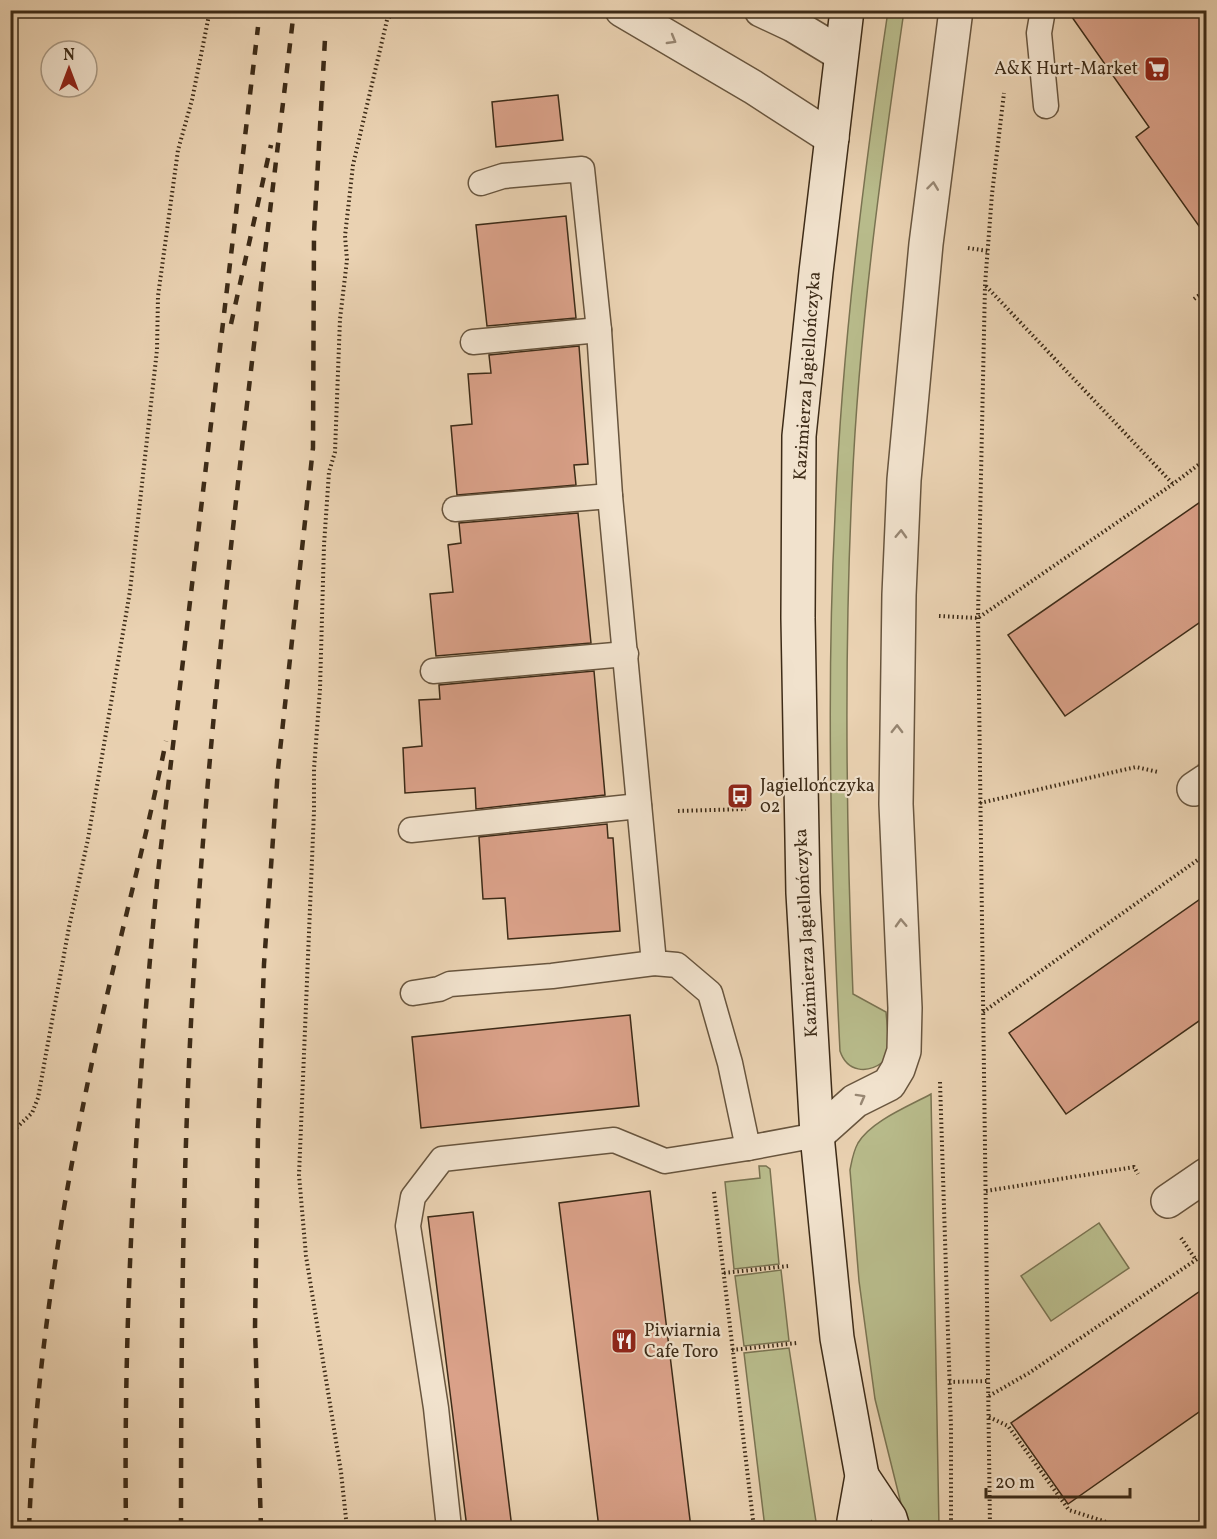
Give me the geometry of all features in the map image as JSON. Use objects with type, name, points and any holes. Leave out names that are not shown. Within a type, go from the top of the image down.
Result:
[{"type":"main road","points":[[622,10],[753,87],[832,138]]},
{"type":"main road","points":[[761,10],[794,25],[841,54]]},
{"type":"main road","name":"Kazimierza Jagiellończyka","points":[[847,10],[799,436],[798,618],[803,893],[817,1135],[837,1338],[862,1476],[854,1521],[855,1528]]},
{"type":"main road","points":[[817,1135],[855,1101],[889,1084],[898,1069],[904,1051],[896,804],[903,480],[926,244],[956,10]]},
{"type":"main road","points":[[1168,1201],[1206,1175]]},
{"type":"main road","name":"Kazimierza Jagiellończyka","points":[[862,1476],[890,1518],[892,1528]]},
{"type":"lane","points":[[1043,10],[1039,33],[1046,106]]},
{"type":"lane","points":[[482,183],[503,176],[582,169],[599,330],[610,496],[654,963]]},
{"type":"lane","points":[[473,342],[599,330]]},
{"type":"lane","points":[[455,509],[610,496]]},
{"type":"lane","points":[[433,671],[626,654]]},
{"type":"lane","points":[[411,830],[639,806]]},
{"type":"lane","points":[[412,993],[439,989],[450,984],[552,976],[654,963],[677,965],[710,993],[730,1063],[748,1148]]},
{"type":"lane","points":[[448,1528],[436,1408],[408,1226],[413,1197],[442,1159],[614,1140],[666,1161],[817,1135]]},
{"type":"path","points":[[10,1134],[32,1113],[38,1098],[69,927],[88,839],[130,591],[157,350],[158,296],[178,150],[192,100],[210,10]]},
{"type":"path","points":[[346,1528],[341,1472],[306,1257],[299,1175],[324,545],[329,472],[335,452],[340,319],[347,261],[345,236],[353,165],[387,20],[395,10]]},
{"type":"path","points":[[990,1528],[978,618],[985,285],[992,194],[1006,81]]},
{"type":"path","points":[[985,285],[1173,484]]},
{"type":"path","points":[[1194,299],[1206,290]]},
{"type":"path","points":[[932,616],[978,618],[1206,459]]},
{"type":"path","points":[[980,803],[1136,767],[1161,772],[1200,785]]},
{"type":"path","points":[[639,806],[653,813],[746,809]]},
{"type":"path","points":[[983,1012],[1206,854]]},
{"type":"path","points":[[940,1081],[951,1528]]},
{"type":"path","points":[[710,1155],[754,1528]]},
{"type":"path","points":[[986,1191],[1134,1167],[1141,1177]]},
{"type":"path","points":[[988,1396],[1029,1373],[1206,1253]]},
{"type":"path","points":[[724,1273],[784,1267]]},
{"type":"path","points":[[732,1350],[793,1344]]},
{"type":"path","points":[[949,1383],[988,1381]]},
{"type":"path","points":[[989,1417],[1008,1426],[1069,1510],[1125,1528]]},
{"type":"green space","points":[[888,11],[904,11],[865,308],[855,428],[848,615],[847,804],[853,994],[886,1012],[889,1045],[883,1062],[871,1068],[858,1069],[847,1063],[840,1051],[832,850],[830,717],[832,583],[838,453],[848,326],[870,137]]},
{"type":"green space","points":[[931,1094],[939,1528],[907,1528],[875,1399],[859,1281],[850,1170],[855,1150],[864,1135],[881,1121]]},
{"type":"green space","points":[[759,1166],[766,1166],[770,1169],[779,1264],[734,1269],[725,1182],[760,1178]]},
{"type":"green space","points":[[1099,1223],[1129,1268],[1051,1321],[1021,1276]]},
{"type":"green space","points":[[781,1270],[789,1341],[744,1346],[735,1276]]},
{"type":"green space","points":[[789,1348],[817,1528],[765,1528],[744,1353]]},
{"type":"building","name":"A&K Hurt-Market","points":[[1067,10],[1206,10],[1206,236],[1136,137],[1149,127]]},
{"type":"building","points":[[558,95],[563,140],[496,147],[492,102]]},
{"type":"building","points":[[566,216],[576,318],[487,326],[476,225]]},
{"type":"building","points":[[579,346],[588,464],[574,465],[576,485],[457,495],[451,426],[472,424],[468,374],[491,373],[489,355]]},
{"type":"building","points":[[1206,498],[1206,618],[1065,716],[1008,635]]},
{"type":"building","points":[[578,513],[591,643],[436,656],[430,594],[453,592],[448,545],[461,543],[459,523]]},
{"type":"building","points":[[594,671],[605,795],[476,809],[475,788],[405,793],[403,748],[422,746],[419,700],[440,699],[439,685]]},
{"type":"building","points":[[607,824],[608,838],[613,838],[620,931],[508,939],[505,898],[483,899],[479,837]]},
{"type":"building","points":[[1206,895],[1206,1016],[1066,1114],[1009,1033]]},
{"type":"building","points":[[630,1015],[639,1106],[421,1128],[412,1037]]},
{"type":"building","points":[[650,1191],[691,1528],[599,1528],[559,1203]]},
{"type":"building","points":[[473,1212],[512,1528],[467,1528],[428,1217]]},
{"type":"building","points":[[1206,1287],[1206,1407],[1068,1504],[1011,1423]]},
{"type":"railway","points":[[181,1528],[184,1218],[189,1064],[198,909],[228,571],[294,10]]},
{"type":"railway","points":[[126,1528],[129,1282],[150,954],[258,27]]},
{"type":"railway","points":[[261,1528],[255,1328],[258,1133],[264,964],[278,769],[313,448],[314,233],[325,39]]},
{"type":"railway","points":[[231,324],[271,145]]},
{"type":"railway","points":[[29,1528],[43,1354],[69,1181],[100,1026],[166,741]]},
{"type":"place","name":"A&K Hurt-Market","points":[[1157,69]]},
{"type":"place","name":"Jagiellończyka 02","points":[[740,796]]},
{"type":"place","name":"Piwiarnia Cafe Toro","points":[[624,1341]]}]
